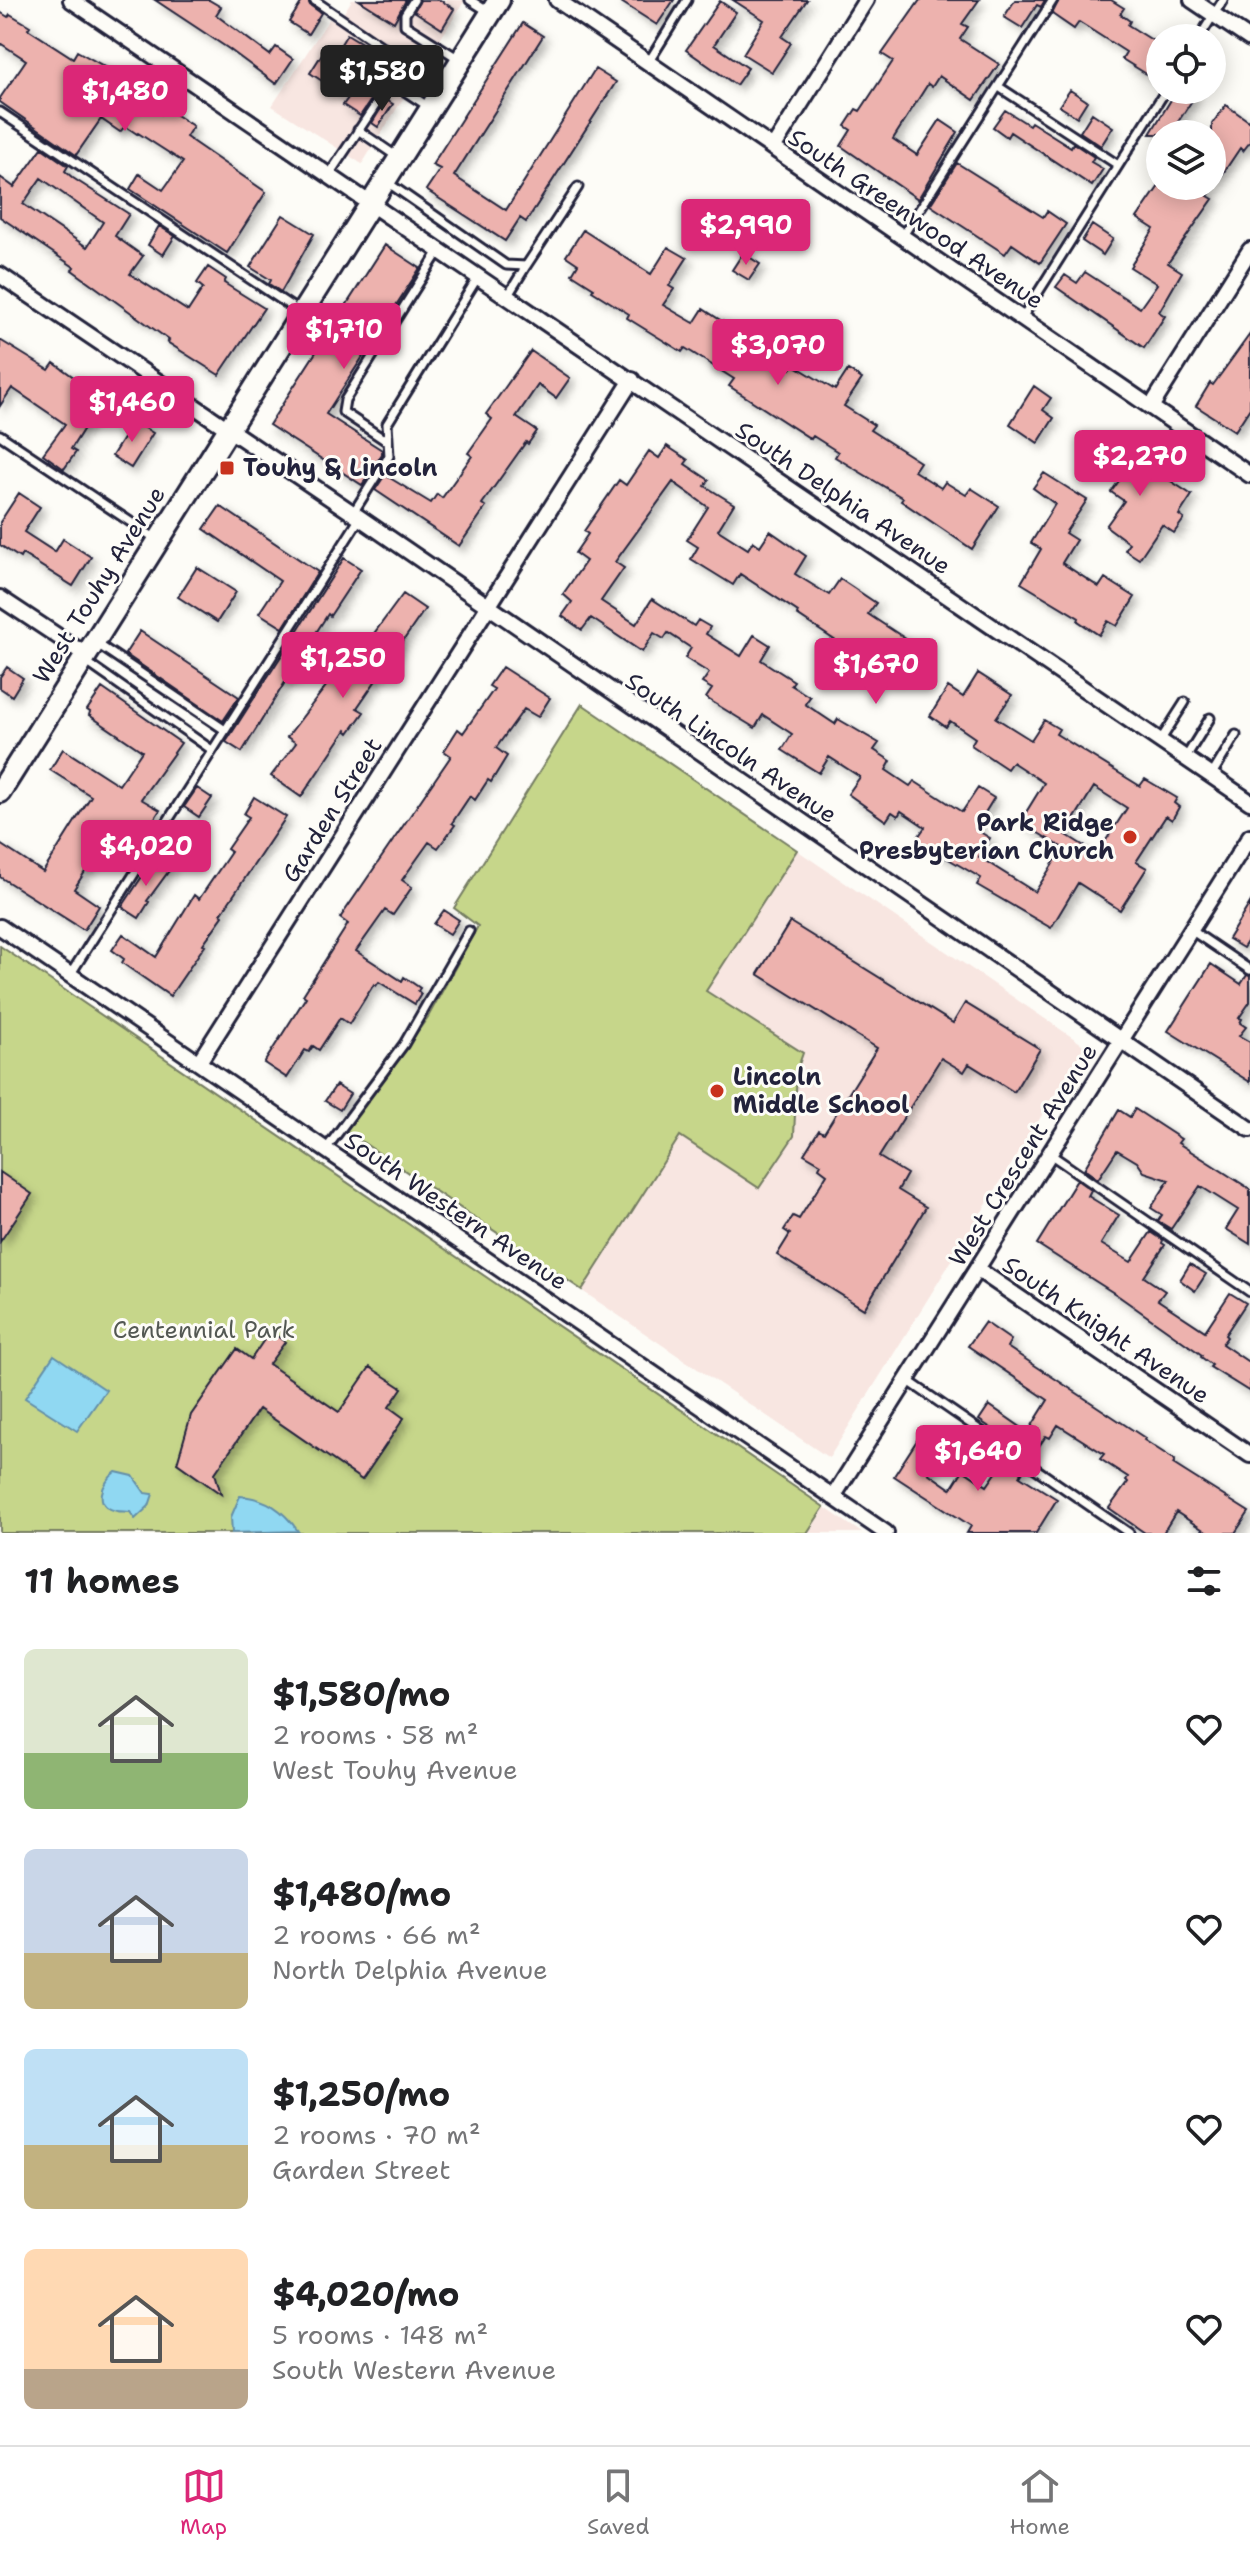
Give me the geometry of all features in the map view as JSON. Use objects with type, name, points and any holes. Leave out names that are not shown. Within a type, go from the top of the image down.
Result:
[{"type":"main road","name":"West Touhy Avenue","points":[[0,792],[10,767],[88,652],[495,6]]},
{"type":"street","name":"South Delphia Avenue","points":[[71,0],[1250,802]]},
{"type":"street","points":[[773,148],[866,0]]},
{"type":"street","points":[[1192,0],[1250,39]]},
{"type":"street","name":"South Greenwood Avenue","points":[[562,1],[1250,475]]},
{"type":"street","points":[[1151,407],[1250,250]]},
{"type":"street","name":"South Lincoln Avenue","points":[[0,275],[1250,1129]]},
{"type":"street","name":"Garden Street","points":[[199,1062],[632,380]]},
{"type":"street","points":[[0,598],[88,652]]},
{"type":"street","name":"West Crescent Avenue","points":[[833,1497],[1250,836]]},
{"type":"street","name":"South Western Avenue","points":[[0,927],[886,1533]]},
{"type":"street","name":"South Knight Avenue","points":[[977,1269],[1250,1455]]},
{"type":"lane","points":[[314,0],[443,88]]},
{"type":"lane","points":[[414,0],[405,14],[405,25],[461,60]]},
{"type":"lane","points":[[470,0],[495,6]]},
{"type":"lane","points":[[648,63],[687,0]]},
{"type":"lane","points":[[902,237],[1053,0]]},
{"type":"lane","points":[[1208,24],[1223,0]]},
{"type":"lane","points":[[328,176],[391,82],[431,108]]},
{"type":"lane","points":[[999,87],[1118,165]]},
{"type":"lane","points":[[1022,318],[1157,104]]},
{"type":"lane","points":[[0,112],[301,313]]},
{"type":"lane","points":[[358,130],[399,158]]},
{"type":"lane","points":[[385,181],[506,265],[526,266]]},
{"type":"lane","points":[[507,297],[578,187]]},
{"type":"lane","points":[[388,442],[343,412],[345,400],[439,251]]},
{"type":"lane","points":[[70,975],[356,516],[389,456],[387,424],[478,277]]},
{"type":"lane","points":[[0,435],[158,540]]},
{"type":"lane","points":[[88,652],[225,730]]},
{"type":"lane","points":[[88,652],[212,750]]},
{"type":"lane","points":[[1160,741],[1185,702]]},
{"type":"lane","points":[[1185,758],[1210,718]]},
{"type":"lane","points":[[1211,776],[1236,735]]},
{"type":"lane","points":[[1191,930],[1250,970]]},
{"type":"lane","points":[[326,1149],[404,1044],[469,931]]},
{"type":"lane","points":[[1050,1154],[1250,1292]]},
{"type":"lane","points":[[907,1380],[1129,1533]]},
{"type":"shaded area","points":[[352,0],[465,0],[362,164],[272,106],[329,19],[337,23]]},
{"type":"shaded area","name":"Lincoln Middle School","points":[[582,704],[1085,1046],[829,1458],[346,1131],[428,1017],[478,926],[454,908]]},
{"type":"shaded area","points":[[824,1507],[862,1533],[807,1533]]},
{"type":"green space","points":[[582,704],[797,850],[706,991],[803,1053],[797,1070],[794,1136],[759,1188],[680,1136],[582,1290],[346,1131],[428,1017],[478,926],[454,908]]},
{"type":"green space","name":"Centennial Park","points":[[0,946],[824,1507],[807,1533],[0,1533]]},
{"type":"water","points":[[54,1355],[106,1390],[77,1431],[25,1398]]},
{"type":"water","points":[[116,1472],[133,1476],[145,1493],[153,1494],[149,1506],[135,1519],[130,1512],[104,1504],[104,1487]]},
{"type":"water","points":[[240,1496],[274,1506],[298,1531],[232,1533],[231,1517]]},
{"type":"building","points":[[155,0],[209,0],[221,7],[216,15],[270,55],[276,47],[293,59],[276,84]]},
{"type":"building","points":[[303,0],[308,0],[321,13],[308,34],[289,22]]},
{"type":"building","points":[[359,0],[406,0],[394,22]]},
{"type":"building","points":[[420,0],[440,0],[454,9],[442,29],[414,11]]},
{"type":"building","points":[[618,0],[674,0],[657,25]]},
{"type":"building","points":[[733,0],[807,0],[782,37],[791,43],[772,72],[743,54],[764,20]]},
{"type":"building","points":[[920,0],[979,0],[962,24],[968,27],[960,39],[999,64],[974,100],[939,76],[932,87],[928,84],[893,139],[917,155],[940,120],[958,132],[918,199],[841,146],[851,130],[845,126],[856,109],[860,111],[893,61],[882,54]]},
{"type":"building","points":[[1015,0],[1045,0],[1041,7],[1037,5],[1022,28],[1004,17]]},
{"type":"building","points":[[1059,0],[1111,0],[1124,8],[1120,14],[1130,21],[1128,25],[1146,36],[1146,74],[1122,59],[1126,52],[1079,22],[1074,29],[1052,14]]},
{"type":"building","points":[[720,1],[736,12],[714,45],[748,68],[736,85],[686,50]]},
{"type":"building","points":[[0,12],[8,17],[10,14],[30,26],[28,29],[73,58],[77,51],[123,77],[119,84],[161,114],[165,108],[193,126],[186,137],[266,192],[227,253],[130,189],[139,174],[163,190],[183,162],[125,126],[120,132],[101,119],[76,155],[0,102],[26,60],[0,43]]},
{"type":"building","points":[[523,23],[543,36],[454,176],[506,210],[595,69],[616,82],[526,222],[520,218],[505,241],[426,190],[440,169],[432,165]]},
{"type":"building","points":[[347,34],[370,48],[351,78],[375,94],[360,116],[343,105],[348,98],[310,73],[324,51],[333,57]]},
{"type":"building","points":[[1070,90],[1087,101],[1077,117],[1059,106]]},
{"type":"building","points":[[386,100],[393,104],[378,127],[372,123]]},
{"type":"building","points":[[1168,104],[1190,104],[1179,120],[1159,120]]},
{"type":"building","points":[[1226,105],[1250,122],[1250,142],[1243,151],[1240,148],[1226,169],[1226,120],[1215,120]]},
{"type":"building","points":[[1005,110],[1071,147],[1073,143],[1094,157],[1091,162],[1103,169],[1092,186],[1010,132],[1007,137],[993,127]]},
{"type":"building","points":[[1092,113],[1113,127],[1101,146],[1080,132]]},
{"type":"building","points":[[42,148],[68,166],[65,171],[73,178],[129,214],[115,236],[143,256],[130,274],[188,311],[203,288],[197,283],[208,267],[226,279],[224,283],[264,308],[219,375],[167,342],[169,340],[72,270],[74,267],[0,217],[0,177],[14,187]],"holes":[[[41,178],[103,222],[87,247],[23,204]]]},
{"type":"building","points":[[957,163],[1043,217],[1047,211],[1066,224],[1040,263],[1012,244],[1005,254],[930,205]]},
{"type":"building","points":[[1149,200],[1212,200],[1168,263],[1182,272],[1159,312],[1165,316],[1144,348],[1056,287],[1065,275],[1077,283],[1085,272],[1140,308],[1157,284],[1130,267],[1154,229],[1137,218]]},
{"type":"building","points":[[283,215],[314,234],[281,292],[269,284],[271,280],[250,267]]},
{"type":"building","points":[[1092,225],[1113,239],[1103,255],[1082,241]]},
{"type":"building","points":[[159,226],[175,236],[163,255],[148,245]]},
{"type":"building","points":[[583,230],[651,274],[668,247],[687,258],[669,286],[674,289],[663,305],[694,323],[703,309],[728,325],[718,339],[747,358],[755,345],[791,369],[794,365],[835,390],[848,370],[862,379],[844,406],[874,425],[870,430],[920,462],[914,471],[941,488],[945,482],[966,495],[971,488],[999,506],[972,549],[901,501],[903,498],[835,457],[838,452],[813,436],[811,439],[729,386],[734,379],[685,348],[682,352],[627,318],[629,314],[592,291],[594,288],[572,274],[578,264],[566,256]]},
{"type":"building","points":[[385,245],[420,268],[326,414],[382,450],[362,485],[269,425]]},
{"type":"building","points":[[743,253],[760,264],[749,280],[732,270]]},
{"type":"building","points":[[1250,334],[1250,408],[1235,431],[1196,406],[1210,383],[1213,385]]},
{"type":"building","points":[[0,340],[49,370],[54,363],[103,398],[71,449],[76,452],[64,469],[43,454],[65,424],[12,388],[0,406]]},
{"type":"building","points":[[531,351],[570,378],[556,398],[538,385],[516,417],[537,431],[482,504],[486,507],[459,546],[375,490],[385,475],[431,503],[437,494],[442,498],[472,456],[468,453],[492,419],[486,414]]},
{"type":"building","points":[[1034,386],[1051,398],[1043,410],[1054,418],[1038,443],[1010,424]]},
{"type":"building","points":[[134,421],[153,433],[131,468],[112,456]]},
{"type":"building","points":[[1104,437],[1192,495],[1179,515],[1184,519],[1174,533],[1162,525],[1139,559],[1125,550],[1129,543],[1106,526],[1124,501],[1111,492],[1121,478],[1090,458]]},
{"type":"building","points":[[667,446],[688,460],[685,464],[709,480],[705,486],[734,504],[718,530],[748,549],[753,541],[760,546],[770,531],[806,556],[795,574],[829,595],[840,579],[876,603],[868,614],[915,645],[894,677],[859,655],[853,665],[836,654],[842,645],[740,574],[733,585],[691,559],[698,547],[687,540],[708,507],[673,482],[615,562],[624,568],[601,601],[636,624],[652,599],[694,626],[698,620],[710,627],[706,634],[741,656],[754,635],[770,645],[761,660],[794,681],[791,685],[810,697],[805,704],[835,724],[838,719],[879,743],[874,750],[891,761],[886,770],[910,786],[914,781],[962,812],[978,788],[994,798],[975,829],[990,838],[979,857],[1035,892],[1063,848],[1020,822],[1044,783],[1012,762],[1007,769],[971,745],[975,738],[950,721],[946,727],[930,716],[948,687],[963,697],[978,673],[1012,695],[996,718],[1031,740],[1044,720],[1059,729],[1056,734],[1140,786],[1145,779],[1177,798],[1174,803],[1179,807],[1172,820],[1166,816],[1136,862],[1147,868],[1120,910],[1078,883],[1051,928],[977,885],[981,878],[916,840],[925,827],[901,811],[898,816],[892,812],[886,821],[848,794],[860,777],[829,757],[819,773],[782,750],[792,734],[763,715],[755,728],[706,698],[712,689],[702,683],[709,673],[685,658],[691,648],[668,633],[664,639],[654,633],[642,652],[591,618],[582,630],[562,616],[572,602],[563,594],[586,561],[575,553],[588,534],[584,531],[619,480],[626,485],[649,451],[659,458]],"holes":[[[1094,787],[1127,808],[1097,854],[1065,834]]]},
{"type":"building","points":[[1044,473],[1087,500],[1065,533],[1076,540],[1062,563],[1099,587],[1105,578],[1135,597],[1117,626],[1108,621],[1099,635],[1078,621],[1079,618],[1021,583],[1041,549],[1031,543],[1055,504],[1033,488]]},
{"type":"building","points":[[19,493],[40,507],[24,532],[55,552],[63,539],[91,557],[73,586],[22,554],[20,558],[0,545],[0,522]]},
{"type":"building","points":[[220,506],[318,572],[283,628],[259,613],[280,581],[204,529]]},
{"type":"building","points":[[344,558],[361,569],[330,616],[328,614],[299,659],[303,662],[291,681],[287,679],[242,752],[226,742]]},
{"type":"building","points":[[197,567],[236,592],[217,622],[178,597]]},
{"type":"building","points":[[403,594],[425,609],[357,708],[364,712],[349,733],[346,730],[301,797],[271,776],[296,743],[287,737],[350,655],[355,659]]},
{"type":"building","points":[[140,631],[239,697],[223,721],[125,654]]},
{"type":"building","points":[[7,667],[23,678],[12,696],[0,688],[0,677]]},
{"type":"building","points":[[502,667],[550,698],[538,717],[524,709],[496,748],[507,756],[491,782],[488,780],[475,800],[470,796],[452,823],[455,825],[438,848],[429,842],[402,880],[412,887],[393,915],[385,910],[356,951],[402,981],[404,977],[420,988],[418,991],[421,994],[415,1004],[379,982],[376,986],[374,984],[349,1024],[340,1018],[319,1050],[313,1046],[309,1052],[305,1050],[287,1078],[264,1063],[348,924],[340,918],[451,756],[444,751],[458,729],[463,733],[494,689],[489,686]]},
{"type":"building","points":[[102,688],[181,743],[141,799],[160,810],[144,835],[119,819],[74,889],[99,906],[84,930],[0,877],[0,844],[43,872],[91,796],[50,770],[63,749],[119,785],[142,751],[89,715],[87,710]]},
{"type":"building","points":[[197,788],[212,798],[199,817],[184,807]]},
{"type":"building","points":[[254,797],[286,817],[170,996],[122,963],[124,959],[112,950],[123,934],[156,957],[194,895],[199,899],[231,852],[227,849],[249,817],[244,814]]},
{"type":"building","points":[[155,857],[171,868],[147,901],[139,918],[122,907]]},
{"type":"building","points":[[1250,903],[1250,937],[1243,948],[1228,939]]},
{"type":"building","points":[[444,910],[459,920],[450,934],[434,924]]},
{"type":"building","points":[[790,922],[953,1023],[965,1003],[1040,1049],[1014,1092],[969,1064],[964,1072],[941,1058],[879,1157],[907,1174],[898,1190],[926,1207],[864,1309],[777,1255],[790,1234],[784,1230],[793,1216],[799,1219],[827,1174],[819,1168],[821,1164],[804,1154],[819,1130],[824,1133],[877,1048],[758,974]]},
{"type":"building","points":[[1211,964],[1241,984],[1247,975],[1250,976],[1250,1002],[1239,1018],[1246,1027],[1239,1036],[1250,1042],[1250,1082],[1168,1031]]},
{"type":"building","points":[[336,1085],[350,1094],[340,1110],[325,1101]]},
{"type":"building","points":[[1135,1109],[1181,1139],[1178,1143],[1250,1189],[1250,1244],[1226,1229],[1238,1210],[1200,1186],[1171,1229],[1158,1221],[1162,1215],[1151,1208],[1169,1180],[1144,1172],[1137,1162],[1117,1150],[1098,1179],[1084,1169],[1119,1110],[1130,1117]]},
{"type":"building","points":[[0,1172],[32,1194],[0,1242]]},
{"type":"building","points":[[1077,1180],[1091,1190],[1088,1196],[1119,1215],[1101,1244],[1131,1262],[1151,1232],[1163,1240],[1165,1245],[1144,1277],[1165,1291],[1158,1300],[1205,1331],[1230,1293],[1246,1303],[1222,1344],[1250,1363],[1250,1392],[1210,1367],[1212,1365],[1202,1355],[1117,1295],[1037,1244]]},
{"type":"building","points":[[1190,1264],[1206,1274],[1195,1291],[1180,1280]]},
{"type":"building","points":[[985,1322],[1011,1340],[1007,1347],[1145,1438],[1175,1460],[1173,1464],[1249,1512],[1235,1533],[1208,1533],[1176,1512],[1163,1533],[1145,1533],[1109,1508],[1128,1482],[1128,1477],[1100,1459],[1104,1454],[1058,1425],[1031,1458],[979,1420],[989,1405],[1028,1432],[1048,1400],[968,1346]]},
{"type":"building","points":[[270,1331],[285,1342],[269,1364],[339,1412],[370,1367],[402,1388],[389,1407],[404,1418],[362,1480],[259,1409],[215,1473],[221,1494],[177,1463],[191,1415],[237,1349],[251,1359]]},
{"type":"building","points":[[925,1428],[947,1442],[928,1473],[951,1489],[963,1470],[987,1486],[1007,1457],[1024,1469],[1020,1476],[1057,1499],[1036,1533],[967,1533],[971,1526],[894,1476]]},
{"type":"place","name":"Touhy & Lincoln","points":[[227,468]]},
{"type":"place","name":"Park Ridge Presbyterian Church","points":[[1130,837]]},
{"type":"place","name":"Lincoln Middle School","points":[[717,1091]]}]
